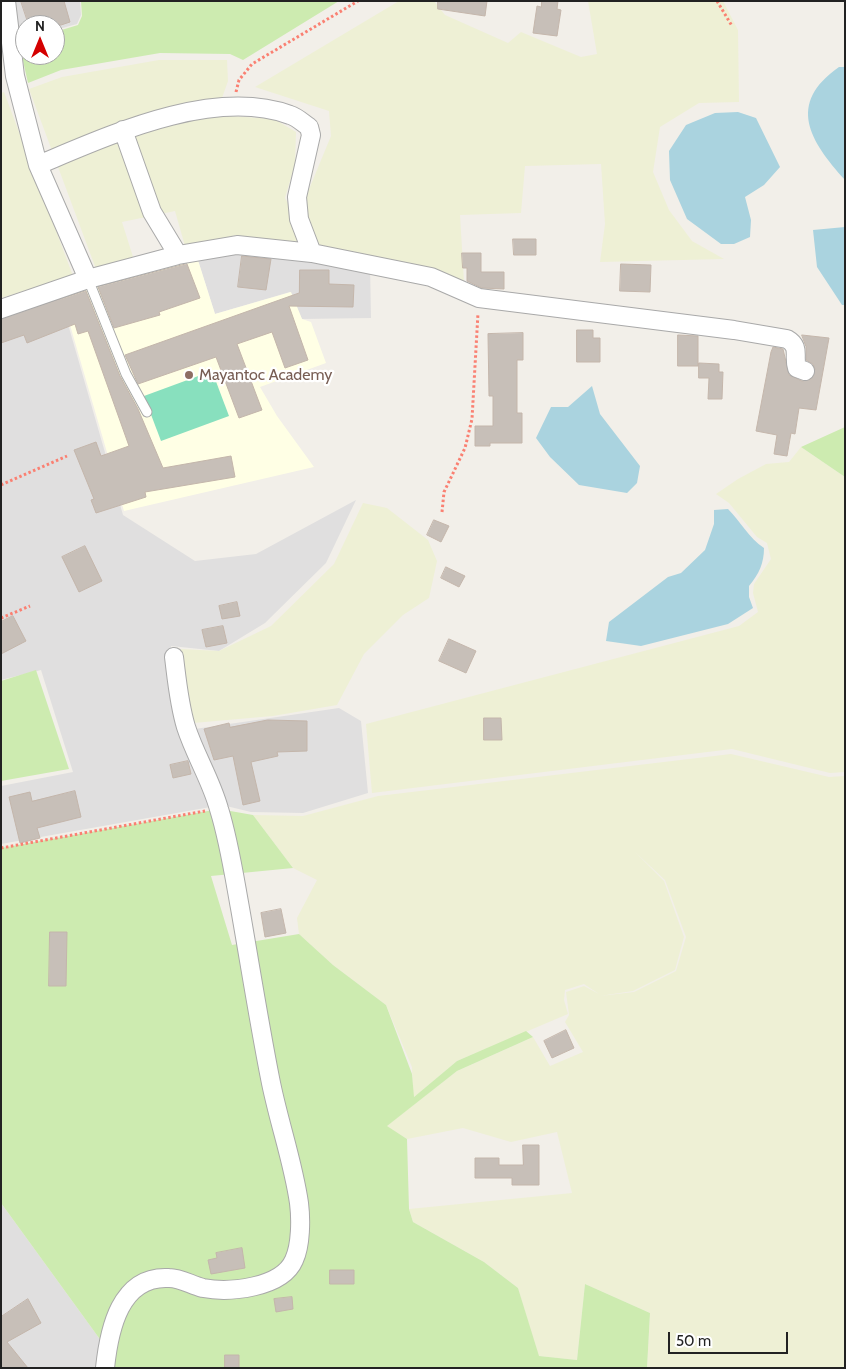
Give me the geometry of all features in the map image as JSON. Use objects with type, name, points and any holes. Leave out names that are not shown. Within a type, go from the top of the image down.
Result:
[{"type":"street","points":[[6,1],[15,76],[38,165],[88,279]]},
{"type":"street","points":[[38,165],[123,130],[212,107],[252,107],[291,115],[309,127],[311,142],[298,197],[298,219],[312,253]]},
{"type":"street","points":[[123,130],[152,212],[178,255]]},
{"type":"street","points":[[1,309],[88,279],[178,255],[237,245],[312,253],[431,276],[478,298],[734,330],[787,339],[793,342],[797,350],[795,362],[797,368],[805,371]]},
{"type":"street","points":[[105,1368],[113,1322],[122,1302],[135,1287],[149,1280],[168,1278],[212,1289],[233,1289],[271,1282],[284,1274],[294,1261],[298,1241],[299,1204],[270,1079],[233,869],[219,809],[186,728],[179,698],[174,657]]},
{"type":"lane","points":[[88,279],[126,374],[147,412]]},
{"type":"path","points":[[231,107],[239,80],[252,64],[358,1]]},
{"type":"path","points":[[717,1],[732,26]]},
{"type":"path","points":[[442,512],[444,492],[465,448],[472,419],[478,298]]},
{"type":"path","points":[[1,485],[67,456]]},
{"type":"path","points":[[1,618],[30,606]]},
{"type":"path","points":[[1,848],[219,809]]},
{"type":"shaded area","points":[[1,1],[80,1],[81,15],[77,24],[65,27],[65,15],[15,15],[15,42],[1,45]]},
{"type":"shaded area","points":[[399,1],[434,1],[445,15],[508,43],[521,32],[581,57],[597,54],[588,1],[723,1],[738,30],[739,102],[699,103],[660,127],[653,172],[669,210],[692,241],[724,259],[600,262],[605,224],[601,164],[525,166],[521,213],[460,215],[464,282],[318,249],[307,225],[305,199],[331,136],[329,111],[255,87]]},
{"type":"shaded area","points":[[159,60],[227,60],[228,81],[216,115],[274,119],[296,132],[295,164],[285,198],[315,250],[237,235],[185,246],[175,211],[122,222],[134,260],[96,269],[29,89],[62,77]]},
{"type":"shaded area","points":[[4,92],[73,276],[1,298],[1,93]]},
{"type":"shaded area","points":[[237,245],[370,264],[371,318],[302,319],[290,292],[215,314],[196,254]]},
{"type":"shaded area","name":"Mayantoc Academy","points":[[196,254],[215,314],[291,292],[302,319],[311,322],[326,363],[260,387],[277,416],[314,467],[124,511],[61,294]]},
{"type":"shaded area","points":[[57,286],[123,515],[195,561],[256,554],[356,500],[326,563],[265,623],[219,651],[171,646],[181,731],[339,708],[361,721],[368,793],[303,813],[251,812],[222,805],[1,844],[1,786],[73,772],[41,670],[1,680],[1,304]]},
{"type":"shaded area","points":[[801,447],[845,477],[845,772],[830,773],[732,749],[372,793],[366,724],[739,626],[758,612],[753,593],[754,584],[771,559],[767,543],[757,537],[729,503],[716,494],[738,479],[766,464],[789,462]]},
{"type":"shaded area","points":[[363,503],[387,508],[428,540],[437,561],[429,598],[403,615],[364,654],[337,705],[273,716],[193,723],[181,649],[219,651],[271,626],[334,564]]},
{"type":"shaded area","points":[[731,754],[829,777],[845,776],[845,1368],[647,1368],[650,1313],[585,1284],[577,1360],[538,1356],[518,1288],[484,1262],[413,1222],[409,1209],[572,1193],[557,1132],[511,1142],[463,1128],[407,1139],[386,1126],[457,1071],[533,1037],[550,1066],[583,1052],[565,1022],[569,1015],[566,992],[584,986],[599,994],[584,984],[565,990],[564,1000],[568,1014],[457,1061],[413,1098],[412,1067],[386,1005],[333,965],[299,934],[297,918],[317,880],[293,868],[253,815],[303,816],[378,796]],"holes":[[[635,852],[665,880],[686,937],[676,971],[634,992],[600,996],[633,991],[675,970],[684,937],[664,881]]]},
{"type":"shaded area","points":[[1,1203],[107,1349],[105,1368],[1,1368]]},
{"type":"green space","points":[[81,1],[339,1],[243,60],[230,54],[160,53],[61,70],[28,83],[24,65],[65,65],[65,29],[78,25],[82,16]]},
{"type":"green space","points":[[212,371],[229,416],[161,441],[144,396]]},
{"type":"green space","points":[[845,427],[845,477],[801,447]]},
{"type":"green space","points":[[36,670],[69,769],[1,781],[1,681]]},
{"type":"green space","points":[[219,809],[253,815],[293,868],[211,876],[232,945],[299,934],[333,965],[386,1005],[412,1074],[414,1097],[457,1061],[526,1031],[533,1037],[457,1071],[387,1126],[407,1139],[409,1209],[413,1222],[484,1262],[518,1288],[539,1356],[577,1360],[585,1284],[650,1313],[647,1368],[105,1368],[107,1349],[1,1203],[1,848]]},
{"type":"water","points":[[839,67],[845,67],[845,180],[822,151],[814,137],[809,123],[808,109],[813,95],[823,81]]},
{"type":"water","points":[[738,112],[756,118],[780,167],[764,185],[745,197],[751,220],[750,237],[734,244],[721,244],[687,219],[670,180],[669,151],[686,125],[715,113]]},
{"type":"water","points":[[845,227],[845,305],[842,305],[817,267],[813,230]]},
{"type":"water","points":[[592,386],[600,414],[640,466],[637,483],[627,493],[579,485],[550,457],[536,438],[551,407],[568,407]]},
{"type":"water","points":[[728,509],[764,548],[760,568],[749,586],[749,597],[753,608],[728,624],[641,646],[606,641],[609,622],[668,577],[681,573],[705,550],[714,524],[714,510]]},
{"type":"building","points":[[21,1],[64,1],[70,22],[65,24],[65,15],[26,15]]},
{"type":"building","points":[[438,1],[487,1],[485,16],[438,9]]},
{"type":"building","points":[[542,1],[558,1],[557,9],[561,10],[557,36],[533,33],[537,6],[541,7]]},
{"type":"building","points":[[513,239],[536,239],[536,255],[514,255]]},
{"type":"building","points":[[462,253],[481,253],[481,272],[504,272],[504,289],[482,288],[467,281],[467,268],[463,268]]},
{"type":"building","points":[[242,256],[271,259],[266,290],[238,287]]},
{"type":"building","points":[[187,264],[200,298],[159,312],[160,315],[114,328],[98,287]]},
{"type":"building","points":[[621,264],[651,265],[650,292],[620,291]]},
{"type":"building","points":[[300,270],[329,270],[329,284],[354,285],[353,307],[289,306],[308,360],[285,368],[272,332],[237,344],[262,410],[239,418],[216,357],[138,384],[125,355],[299,293]]},
{"type":"building","points":[[86,291],[120,376],[138,409],[163,468],[231,456],[235,477],[145,492],[146,497],[96,513],[91,500],[94,499],[74,450],[96,442],[101,456],[129,446],[88,331],[78,334],[75,324],[27,343],[24,335],[1,343],[1,319]]},
{"type":"building","points":[[577,330],[593,330],[593,338],[600,338],[600,362],[577,362]]},
{"type":"building","points":[[523,333],[523,360],[517,360],[517,413],[522,413],[522,443],[490,443],[490,446],[475,446],[475,426],[493,426],[493,396],[489,396],[488,334]]},
{"type":"building","points":[[678,335],[698,336],[698,366],[678,366]]},
{"type":"building","points":[[802,335],[829,338],[816,410],[799,408],[795,434],[791,433],[787,456],[774,454],[777,435],[756,431],[771,352],[773,347],[783,349],[789,375],[802,381],[811,379],[815,369],[813,364],[806,360],[806,347]]},
{"type":"building","points":[[699,363],[719,364],[719,372],[723,372],[722,399],[708,399],[709,378],[699,378]]},
{"type":"building","points":[[434,520],[449,526],[441,542],[427,535]]},
{"type":"building","points":[[85,546],[102,581],[79,592],[62,557]]},
{"type":"building","points":[[446,567],[465,576],[459,587],[441,578]]},
{"type":"building","points":[[237,602],[240,616],[222,619],[219,606]]},
{"type":"building","points":[[13,616],[26,641],[1,654],[1,622]]},
{"type":"building","points":[[223,626],[227,643],[206,647],[202,630]]},
{"type":"building","points":[[449,639],[476,651],[466,673],[439,661]]},
{"type":"building","points":[[484,718],[501,718],[502,740],[484,740]]},
{"type":"building","points":[[268,720],[307,721],[307,751],[277,752],[278,756],[251,762],[260,801],[243,805],[233,756],[214,760],[204,729],[229,723],[230,727]]},
{"type":"building","points":[[188,761],[191,774],[173,778],[170,765]]},
{"type":"building","points":[[75,791],[81,817],[37,828],[40,838],[20,843],[9,797],[30,792],[32,801]]},
{"type":"building","points":[[281,909],[286,933],[265,937],[261,913]]},
{"type":"building","points":[[50,932],[67,932],[66,986],[49,986]]},
{"type":"building","points":[[566,1030],[574,1048],[552,1058],[544,1041]]},
{"type":"building","points":[[523,1145],[539,1145],[539,1185],[512,1185],[512,1178],[475,1178],[475,1158],[499,1158],[499,1165],[523,1165]]},
{"type":"building","points":[[242,1248],[245,1268],[211,1274],[208,1260],[217,1258],[216,1253]]},
{"type":"building","points":[[330,1270],[354,1270],[354,1284],[330,1284]]},
{"type":"building","points":[[292,1297],[293,1309],[276,1312],[274,1299]]},
{"type":"building","points":[[28,1299],[41,1323],[7,1342],[28,1368],[1,1368],[1,1317]]},
{"type":"building","points":[[225,1355],[239,1355],[239,1368],[225,1368]]},
{"type":"place","name":"Mayantoc Academy","points":[[189,375]]}]
